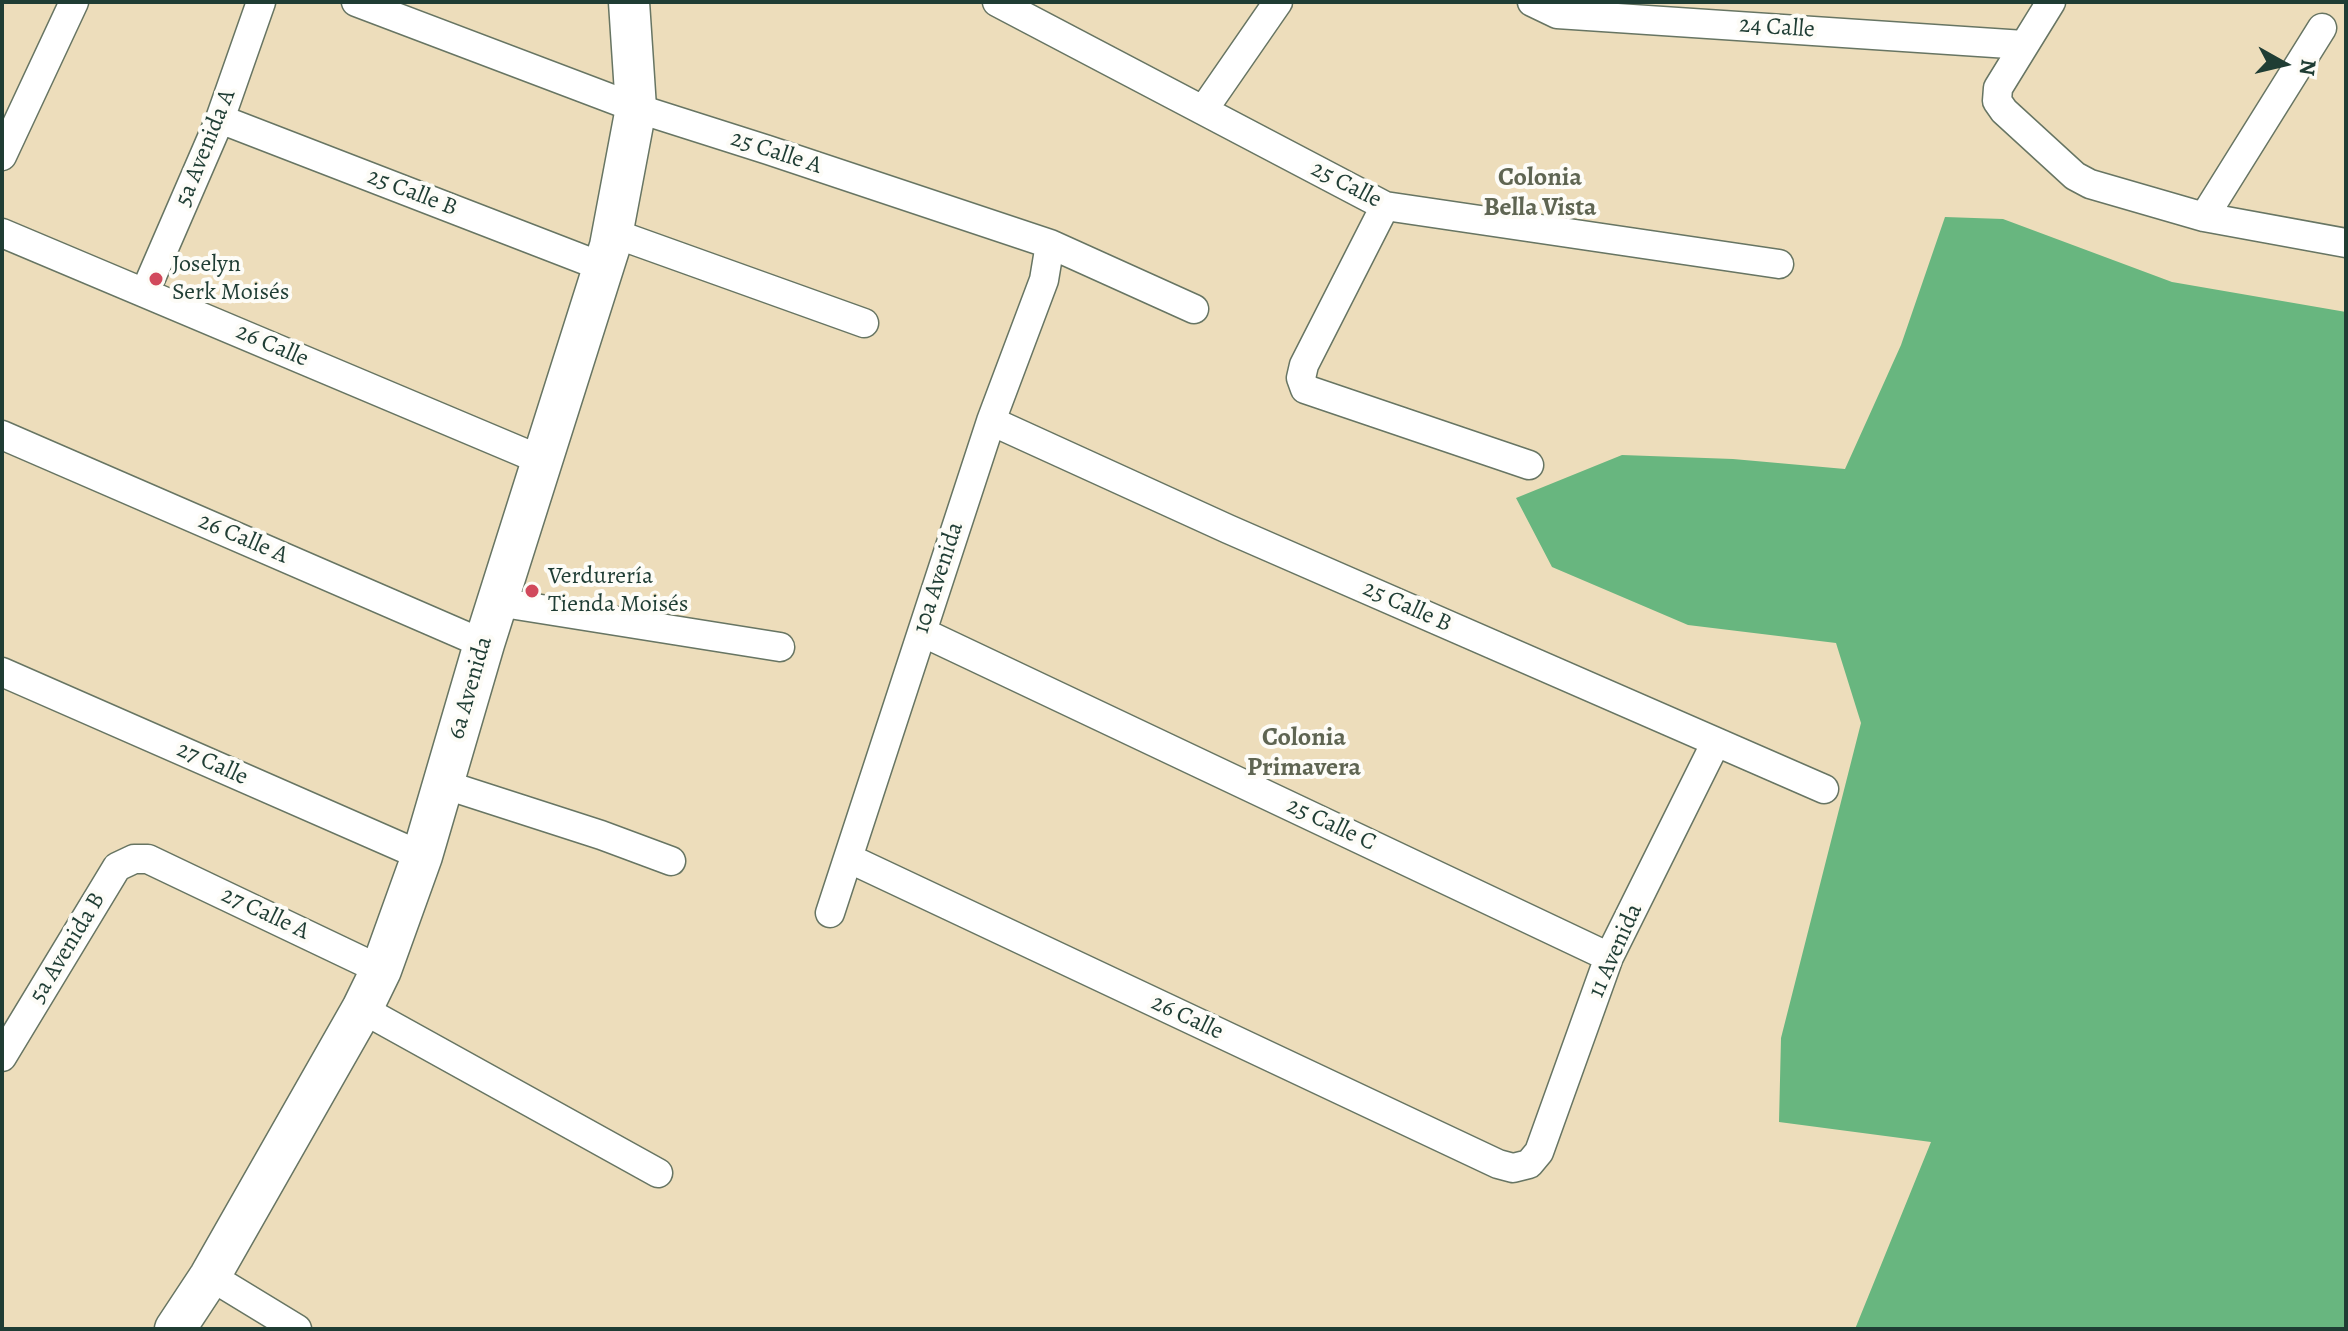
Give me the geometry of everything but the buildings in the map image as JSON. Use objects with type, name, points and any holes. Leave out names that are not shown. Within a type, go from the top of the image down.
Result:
[{"type":"street","points":[[2,156],[74,2]]},
{"type":"street","name":"5a Avenida A","points":[[145,292],[220,119],[261,2]]},
{"type":"street","name":"25 Calle A","points":[[356,2],[636,108],[1050,244],[1194,309]]},
{"type":"street","name":"6a Avenida","points":[[175,1329],[210,1276],[362,1009],[381,970],[422,856],[484,644],[608,250],[636,108],[629,2]]},
{"type":"street","name":"25 Calle","points":[[997,2],[1385,206],[1779,264]]},
{"type":"street","points":[[1204,109],[1278,2]]},
{"type":"street","points":[[2051,2],[1998,88],[1997,101],[2075,176],[2090,184],[2204,217],[2346,243]]},
{"type":"street","name":"24 Calle","points":[[1550,6],[2024,45]]},
{"type":"street","points":[[2204,217],[2322,28]]},
{"type":"street","name":"25 Calle B","points":[[220,119],[608,250],[864,323]]},
{"type":"street","points":[[1385,206],[1304,365],[1301,378],[1305,389],[1529,465]]},
{"type":"street","name":"26 Calle","points":[[2,233],[541,460]]},
{"type":"street","name":"10a Avenida","points":[[830,913],[991,421],[1044,280],[1050,244]]},
{"type":"street","name":"25 Calle B","points":[[991,421],[1242,535],[1824,789]]},
{"type":"street","name":"26 Calle A","points":[[2,435],[484,644]]},
{"type":"street","points":[[497,602],[780,647]]},
{"type":"street","name":"25 Calle C","points":[[922,632],[1609,957]]},
{"type":"street","name":"27 Calle","points":[[2,672],[422,856]]},
{"type":"street","name":"11 Avenida","points":[[1529,1164],[1539,1152],[1609,957],[1716,742]]},
{"type":"street","points":[[443,784],[671,861]]},
{"type":"street","name":"26 Calle","points":[[848,858],[1498,1164],[1513,1168],[1529,1164]]},
{"type":"street","name":"5a Avenida B","points":[[3,1054],[117,867],[134,859],[148,859]]},
{"type":"street","name":"27 Calle A","points":[[148,859],[381,970]]},
{"type":"street","points":[[362,1009],[658,1173]]},
{"type":"street","points":[[210,1276],[297,1329]]},
{"type":"green space","points":[[1945,217],[2003,219],[2172,282],[2346,312],[2346,1329],[1855,1329],[1931,1142],[1779,1122],[1781,1038],[1861,723],[1836,643],[1688,625],[1552,567],[1516,498],[1622,455],[1733,459],[1845,469],[1901,345]]},
{"type":"place","name":"Joselyn Serk Moisés","points":[[156,279]]},
{"type":"place","name":"Verdurería Tienda Moisés","points":[[532,591]]},
{"type":"district","name":"Colonia Bella Vista","points":[[1540,194]]},
{"type":"district","name":"Colonia Primavera","points":[[1304,754]]}]
